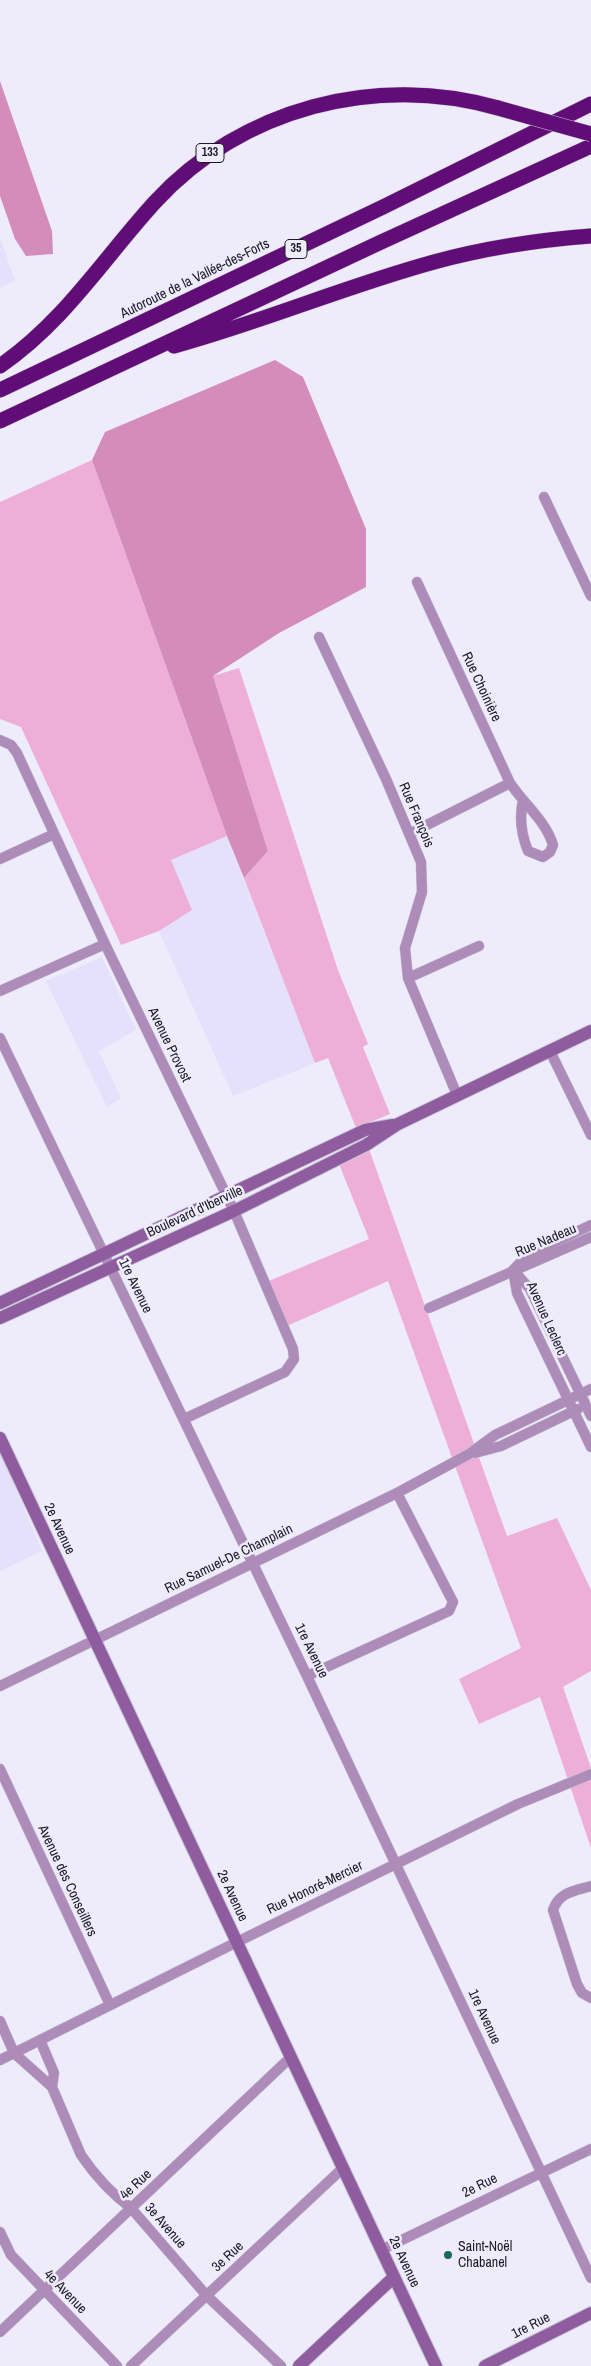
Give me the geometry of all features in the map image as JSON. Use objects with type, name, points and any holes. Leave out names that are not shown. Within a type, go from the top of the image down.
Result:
[{"type":"highway","name":"133","points":[[0,366],[56,320],[148,210],[181,176],[214,151],[250,129],[291,112],[338,101],[408,94],[443,97],[498,108],[591,134]]},
{"type":"highway","name":"Autoroute de la Vallée-des-Forts","points":[[0,390],[366,215],[591,104]]},
{"type":"highway","name":"35","points":[[0,421],[591,146]]},
{"type":"highway","points":[[134,358],[229,331],[338,292],[435,261],[517,244],[591,236]]},
{"type":"street","points":[[544,497],[591,596]]},
{"type":"street","name":"Rue Choinière","points":[[417,582],[510,784],[523,800],[550,836],[553,845],[550,852],[543,857],[528,851],[524,840],[520,814],[523,800]]},
{"type":"street","name":"Rue François","points":[[319,637],[421,862],[422,892],[405,948],[408,978],[457,1096]]},
{"type":"street","name":"Avenue Provost","points":[[0,740],[12,746],[234,1211],[293,1349],[294,1359],[285,1372],[184,1419]]},
{"type":"street","points":[[409,834],[510,784]]},
{"type":"street","points":[[0,860],[54,834]]},
{"type":"street","points":[[0,991],[105,944]]},
{"type":"street","points":[[408,978],[479,946]]},
{"type":"street","name":"Boulevard d'Iberville","points":[[0,1318],[234,1211],[366,1145],[398,1124],[591,1032]]},
{"type":"street","name":"1re Avenue","points":[[0,1038],[308,1676],[591,2278]]},
{"type":"street","points":[[550,1051],[591,1135]]},
{"type":"street","name":"Boulevard d'Iberville","points":[[0,1303],[365,1130],[398,1124]]},
{"type":"street","name":"Rue Nadeau","points":[[513,1270],[529,1254],[591,1225]]},
{"type":"street","name":"Rue Nadeau","points":[[513,1270],[535,1263],[591,1237]]},
{"type":"street","points":[[429,1308],[513,1270]]},
{"type":"street","name":"Avenue Leclerc","points":[[513,1270],[530,1289],[580,1395],[588,1404],[591,1416]]},
{"type":"street","name":"Avenue Leclerc","points":[[513,1270],[517,1293],[591,1448]]},
{"type":"street","name":"Rue Samuel-De Champlain","points":[[0,1686],[397,1493],[469,1454],[495,1435],[591,1390]]},
{"type":"street","name":"Rue Samuel-De Champlain","points":[[469,1454],[501,1446],[588,1404]]},
{"type":"street","name":"2e Avenue","points":[[0,1438],[436,2366]]},
{"type":"street","points":[[308,1676],[449,1611],[453,1602],[397,1493]]},
{"type":"street","name":"Avenue des Conseillers","points":[[0,1769],[110,2005]]},
{"type":"street","name":"Rue Honoré-Mercier","points":[[0,2060],[518,1804],[591,1774]]},
{"type":"street","points":[[591,1886],[564,1894],[556,1901],[553,1910],[577,1984],[582,1993],[591,1998]]},
{"type":"street","name":"3e Avenue","points":[[0,2021],[14,2053],[52,2087],[81,2155],[106,2185],[131,2208],[207,2296],[282,2366]]},
{"type":"street","name":"3e Avenue","points":[[40,2040],[54,2073],[52,2087]]},
{"type":"street","name":"4e Rue","points":[[0,2332],[291,2057]]},
{"type":"street","name":"2e Rue","points":[[382,2250],[591,2149]]},
{"type":"street","name":"3e Rue","points":[[131,2366],[343,2168]]},
{"type":"street","name":"4e Avenue","points":[[0,2232],[11,2255],[117,2366]]},
{"type":"street","points":[[299,2366],[394,2278]]},
{"type":"street","name":"1re Rue","points":[[485,2366],[591,2313]]},
{"type":"shaded area","points":[[0,81],[52,231],[53,254],[26,256],[15,239],[0,196]]},
{"type":"shaded area","points":[[0,237],[15,281],[0,288]]},
{"type":"shaded area","points":[[275,360],[303,377],[366,529],[366,587],[279,633],[213,676],[268,851],[244,878],[227,836],[92,460],[105,432]]},
{"type":"shaded area","points":[[92,460],[227,836],[171,860],[192,910],[159,931],[121,945],[21,727],[0,719],[0,502]]},
{"type":"shaded area","points":[[239,668],[338,970],[368,1044],[363,1047],[390,1114],[356,1128],[328,1058],[315,1063],[244,878],[268,851],[213,676]]},
{"type":"shaded area","points":[[227,836],[315,1063],[233,1096],[159,931],[192,910],[171,860]]},
{"type":"shaded area","points":[[102,957],[136,1030],[99,1051],[121,1098],[107,1107],[46,981]]},
{"type":"shaded area","points":[[369,1149],[507,1536],[557,1518],[591,1590],[591,1671],[563,1687],[591,1768],[591,1848],[540,1697],[479,1724],[459,1679],[521,1648],[388,1281],[287,1326],[264,1283],[369,1239],[339,1164]]},
{"type":"shaded area","points":[[0,1451],[42,1551],[0,1571]]},
{"type":"place","name":"Saint-Noël Chabanel","points":[[448,2255]]}]
